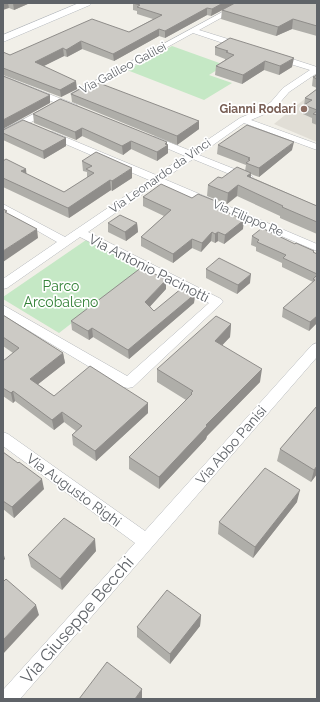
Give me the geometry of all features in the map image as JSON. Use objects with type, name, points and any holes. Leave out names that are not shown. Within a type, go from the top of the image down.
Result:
[{"type":"street","points":[[6,36],[87,3]]},
{"type":"street","name":"Via Galileo Galilei","points":[[3,134],[244,3]]},
{"type":"street","points":[[193,30],[252,49]]},
{"type":"street","points":[[266,54],[317,69]]},
{"type":"street","points":[[242,120],[253,120],[269,116],[288,102],[286,90],[317,69]]},
{"type":"street","points":[[3,79],[83,111]]},
{"type":"street","points":[[242,120],[317,147]]},
{"type":"street","name":"Via Leonardo da Vinci","points":[[3,285],[242,120]]},
{"type":"street","name":"Via Filippo Re","points":[[24,123],[317,248]]},
{"type":"street","points":[[142,135],[260,183]]},
{"type":"street","points":[[3,207],[65,242]]},
{"type":"street","name":"Via Antonio Pacinotti","points":[[3,309],[128,383],[217,302],[79,232]]},
{"type":"street","name":"Via Abbo Panisi","points":[[146,541],[317,348]]},
{"type":"street","name":"Via Augusto Righi","points":[[3,438],[146,541]]},
{"type":"street","name":"Via Giuseppe Becchi","points":[[8,699],[146,541]]},
{"type":"shaded area","name":"Gianni Rodari","points":[[312,93],[317,95],[317,142],[274,124]]},
{"type":"green space","points":[[172,46],[225,65],[209,75],[232,83],[204,100],[127,70]]},
{"type":"green space","name":"Parco Arcobaleno","points":[[89,238],[144,267],[59,333],[3,299],[3,297]]},
{"type":"building","points":[[133,3],[223,3],[212,9],[207,8],[165,31],[159,29],[113,54],[81,41],[66,50],[63,48],[35,62],[76,81],[60,90],[3,68],[3,52],[10,55],[92,19],[129,32],[162,15],[137,7],[140,5]]},
{"type":"building","points":[[235,3],[317,3],[317,26],[293,19],[278,27],[222,10]]},
{"type":"building","points":[[230,38],[294,58],[280,66],[265,61],[243,75],[216,66],[234,55],[226,52],[228,51],[215,47]]},
{"type":"building","points":[[3,76],[50,95],[3,120]]},
{"type":"building","points":[[99,83],[199,121],[177,136],[71,94],[87,85],[92,87]]},
{"type":"building","points":[[317,89],[317,110],[304,105],[312,100],[305,98]]},
{"type":"building","points":[[60,99],[167,142],[165,144],[168,145],[157,152],[131,141],[122,146],[82,128],[75,132],[33,114]]},
{"type":"building","points":[[23,120],[66,138],[43,151],[3,133],[3,130]]},
{"type":"building","points":[[247,125],[294,142],[259,168],[246,163],[250,160],[248,159],[250,158],[218,145]]},
{"type":"building","points":[[96,152],[132,168],[112,181],[110,180],[68,208],[3,178],[3,161],[6,159],[26,169],[21,171],[64,192],[94,173],[86,169],[92,166],[82,161]]},
{"type":"building","points":[[237,167],[251,173],[247,176],[317,206],[317,222],[282,207],[283,206],[238,185],[228,193],[208,185],[218,177],[222,178]]},
{"type":"building","points":[[161,184],[192,198],[198,194],[218,202],[214,206],[244,220],[225,235],[218,232],[215,234],[212,232],[202,243],[192,239],[173,254],[141,237],[171,210],[143,197]]},
{"type":"building","points":[[3,209],[7,211],[5,212],[37,229],[3,251]]},
{"type":"building","points":[[120,215],[137,223],[125,232],[108,223]]},
{"type":"building","points":[[262,228],[295,244],[296,243],[314,251],[313,252],[317,254],[317,274],[283,258],[286,255],[257,242],[259,240],[252,236]]},
{"type":"building","points":[[219,258],[251,274],[238,285],[206,269]]},
{"type":"building","points":[[142,267],[166,280],[145,302],[154,311],[182,288],[195,294],[128,350],[92,328],[88,331],[71,321]]},
{"type":"building","points":[[317,275],[317,316],[310,322],[283,308],[315,280],[313,279]]},
{"type":"building","points":[[3,315],[63,353],[30,379],[54,396],[90,366],[148,403],[95,451],[72,435],[82,426],[62,412],[52,420],[13,391],[11,393],[3,388],[3,361],[19,348],[3,337]]},
{"type":"building","points":[[216,316],[231,324],[215,341],[262,369],[206,425],[207,426],[159,477],[129,457],[192,394],[191,393],[193,391],[157,369]]},
{"type":"building","points":[[317,406],[317,466],[314,470],[280,449]]},
{"type":"building","points":[[3,452],[42,479],[12,507],[3,501]]},
{"type":"building","points":[[265,468],[300,490],[255,547],[219,522]]},
{"type":"building","points":[[64,518],[95,539],[60,579],[28,555]]},
{"type":"building","points":[[6,579],[36,605],[3,640],[3,582]]},
{"type":"building","points":[[167,590],[201,615],[170,654],[137,627]]},
{"type":"building","points":[[107,662],[142,689],[135,699],[79,699]]},
{"type":"place","name":"Gianni Rodari","points":[[304,109]]}]
